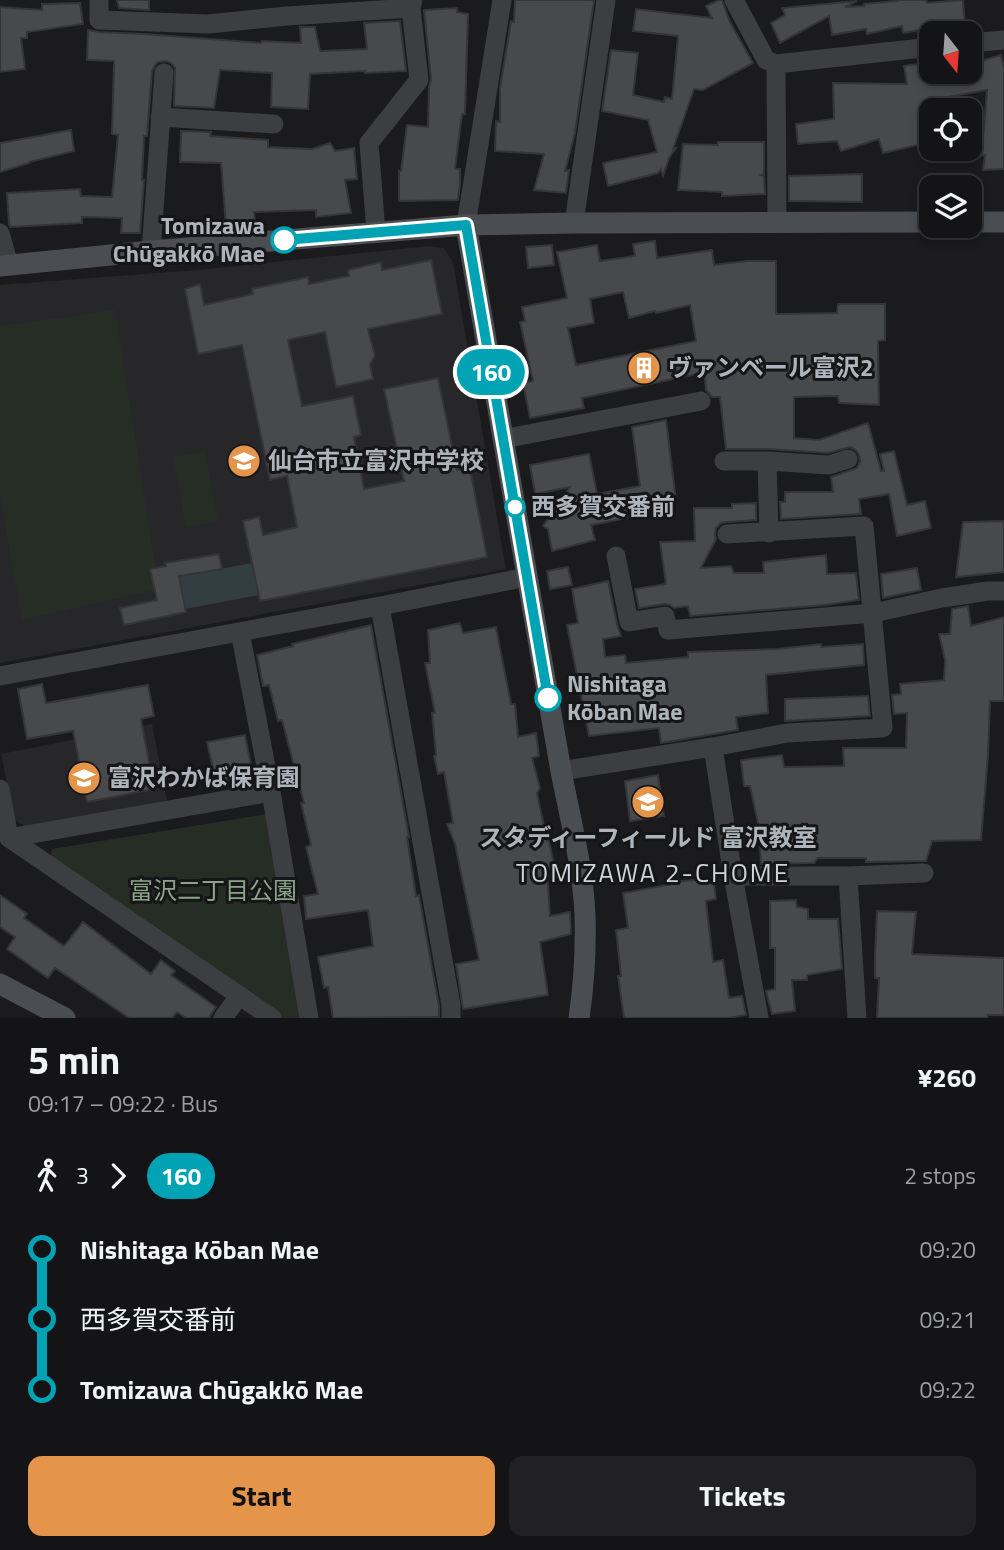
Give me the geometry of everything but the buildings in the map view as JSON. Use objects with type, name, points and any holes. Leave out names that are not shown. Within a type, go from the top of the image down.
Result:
[{"type":"street","points":[[99,0],[99,20],[208,24],[286,8],[412,4],[419,80],[369,143],[376,232]]},
{"type":"street","points":[[502,0],[466,225],[579,861],[585,913],[584,980],[579,1018]]},
{"type":"street","points":[[574,223],[606,0]]},
{"type":"street","points":[[734,0],[766,60],[776,64],[919,48]]},
{"type":"street","points":[[982,42],[1004,40]]},
{"type":"street","points":[[776,64],[777,223]]},
{"type":"street","points":[[151,251],[164,74]]},
{"type":"street","points":[[160,117],[274,124]]},
{"type":"street","points":[[0,233],[4,266],[466,225],[919,222]]},
{"type":"street","points":[[982,222],[1004,222]]},
{"type":"street","points":[[503,439],[701,401]]},
{"type":"street","points":[[724,461],[828,465],[848,459]]},
{"type":"street","points":[[768,461],[769,533]]},
{"type":"street","points":[[561,771],[788,733],[883,728],[864,526],[727,534]]},
{"type":"street","points":[[616,556],[629,622],[665,616],[667,630],[873,613],[942,598],[1004,591]]},
{"type":"street","points":[[0,676],[527,577]]},
{"type":"street","points":[[380,606],[451,1005],[451,1018]]},
{"type":"street","points":[[240,632],[271,792],[309,1018]]},
{"type":"street","points":[[713,747],[759,1018]]},
{"type":"street","points":[[0,789],[9,838],[272,1018]]},
{"type":"street","points":[[9,838],[271,792]]},
{"type":"street","points":[[733,876],[925,873]]},
{"type":"street","points":[[848,876],[857,1018]]},
{"type":"street","points":[[0,984],[65,1018]]},
{"type":"street","points":[[223,1018],[239,996]]},
{"type":"shaded area","name":"仙台市立富沢中学校","points":[[429,246],[444,248],[453,262],[506,569],[0,663],[0,285],[197,270]]},
{"type":"shaded area","points":[[253,563],[259,595],[185,609],[179,576]]},
{"type":"shaded area","name":"富沢わかば保育園","points":[[152,724],[167,802],[25,827],[14,819],[1,754]]},
{"type":"green space","points":[[115,310],[159,589],[22,620],[0,495],[0,326]]},
{"type":"green space","points":[[205,451],[218,522],[186,527],[173,457]]},
{"type":"green space","name":"富沢二丁目公園","points":[[266,814],[303,1018],[282,1018],[50,859],[52,849]]},
{"type":"bus line","name":"160","points":[[284,240],[466,225],[548,698]]},
{"type":"place","name":"Tomizawa Chūgakkō Mae","points":[[284,240]]},
{"type":"place","name":"ヴァンベール富沢2","points":[[644,368]]},
{"type":"place","name":"仙台市立富沢中学校","points":[[244,461]]},
{"type":"place","name":"西多賀交番前","points":[[515,507]]},
{"type":"place","name":"Nishitaga Kōban Mae","points":[[548,698]]},
{"type":"place","name":"富沢わかば保育園","points":[[84,778]]},
{"type":"place","name":"スタディーフィールド 富沢教室","points":[[648,802]]},
{"type":"district","name":"TOMIZAWA 2-CHOME","points":[[653,873]]}]
